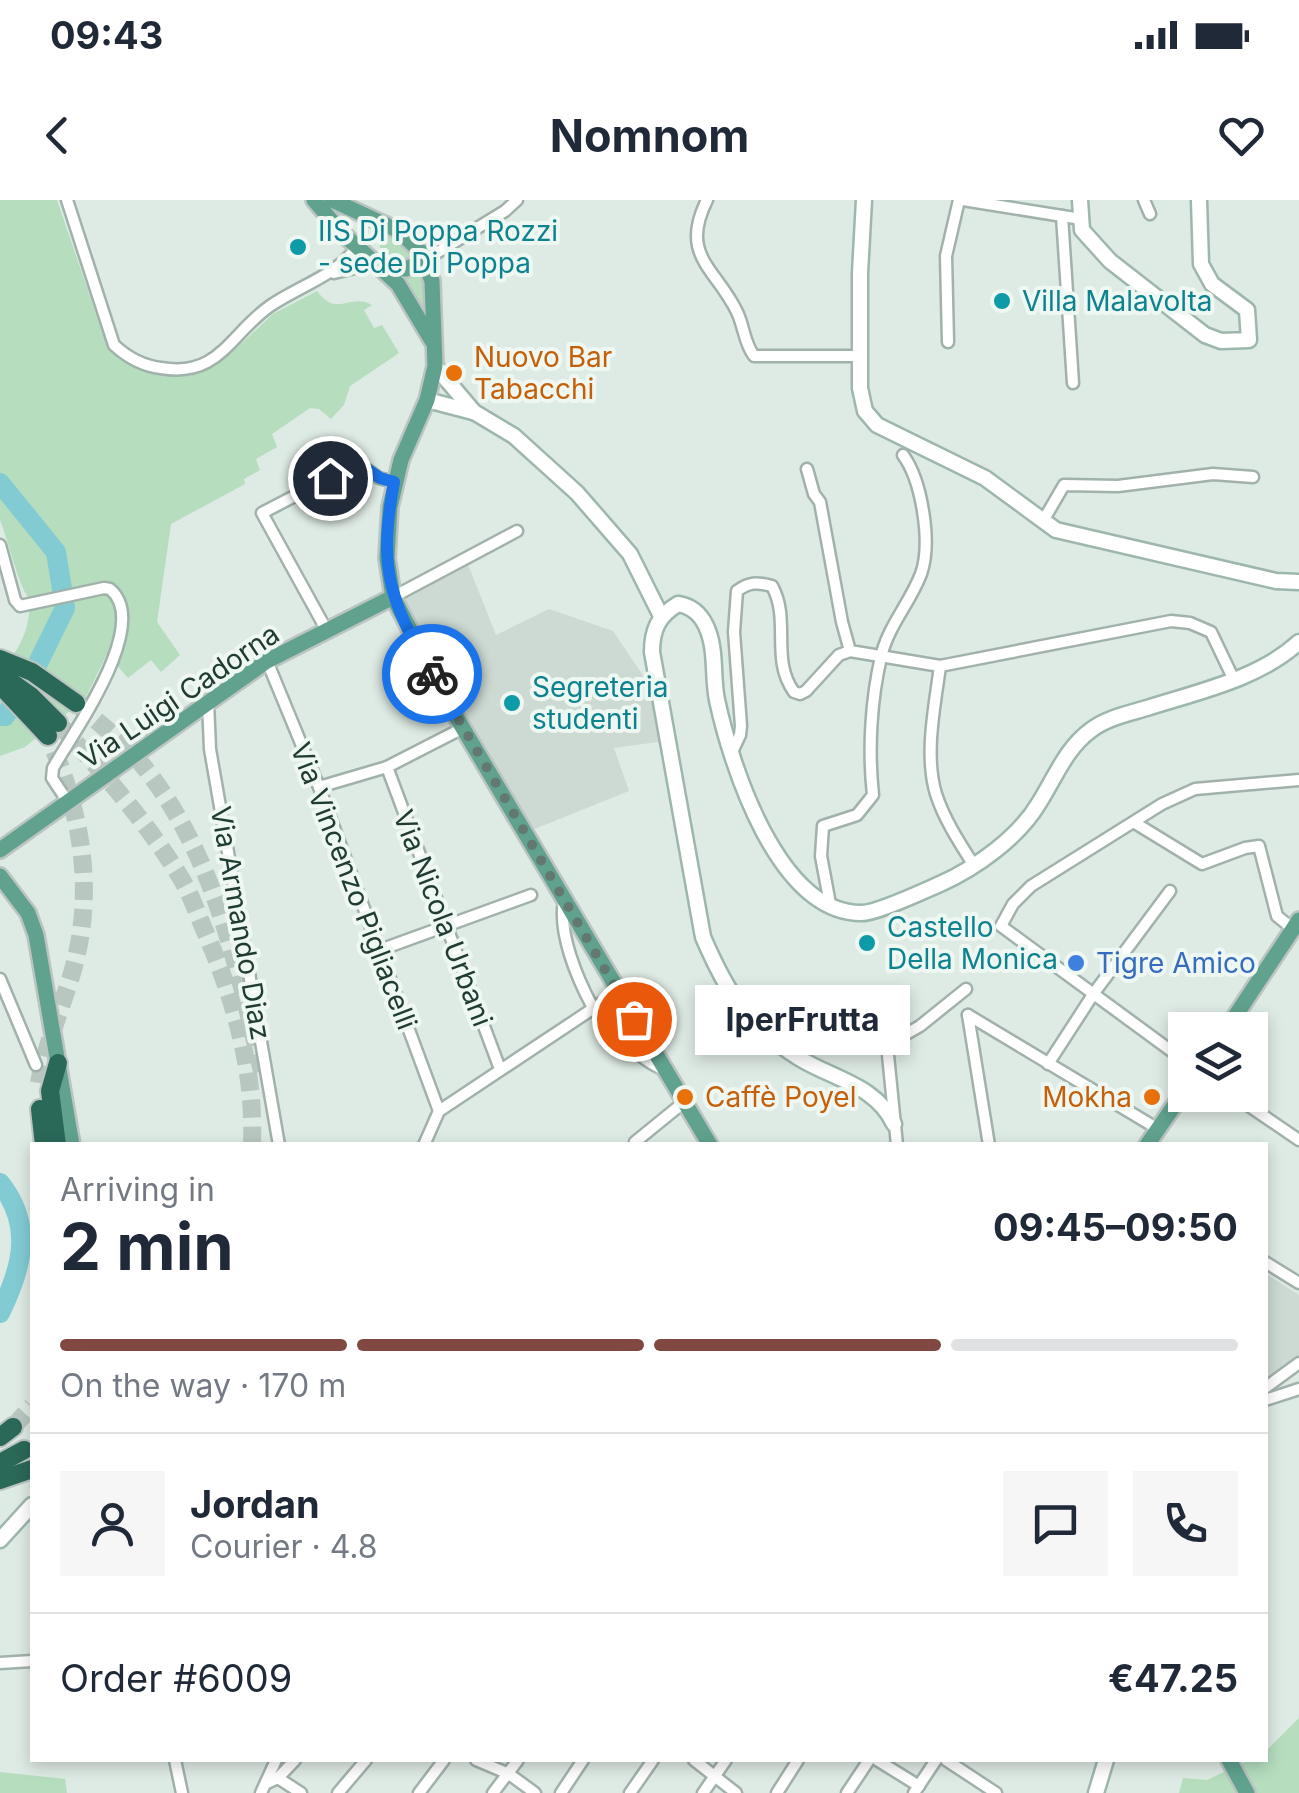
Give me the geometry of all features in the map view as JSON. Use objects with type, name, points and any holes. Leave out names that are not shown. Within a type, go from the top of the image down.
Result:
[{"type":"highway","points":[[0,659],[32,672],[73,700]]},
{"type":"highway","points":[[0,674],[50,725],[0,686]]},
{"type":"highway","points":[[57,1142],[50,1091],[58,1064]]},
{"type":"highway","points":[[37,1074],[44,1142]]},
{"type":"highway","points":[[0,1463],[24,1450]]},
{"type":"highway","points":[[0,1480],[30,1470]]},
{"type":"main road","points":[[314,200],[342,233],[405,291],[435,348]]},
{"type":"main road","points":[[332,200],[410,240],[425,260],[434,293],[435,366],[427,400],[394,482],[387,541],[393,597],[463,728],[708,1142]]},
{"type":"main road","points":[[358,246],[382,223]]},
{"type":"main road","points":[[380,267],[406,269],[425,260]]},
{"type":"main road","name":"Via Luigi Cadorna","points":[[0,850],[268,662],[393,597]]},
{"type":"main road","points":[[0,876],[22,905],[36,935],[71,1142]]},
{"type":"main road","points":[[0,894],[22,905]]},
{"type":"main road","points":[[1238,1012],[1296,924]]},
{"type":"main road","points":[[1149,1142],[1170,1112]]},
{"type":"main road","points":[[1230,1762],[1247,1793]]},
{"type":"street","points":[[67,200],[114,345],[132,359],[158,368],[189,369],[211,362],[266,309],[324,277],[358,246]]},
{"type":"street","points":[[425,260],[517,200]]},
{"type":"street","points":[[707,200],[698,230],[698,252],[739,315],[754,356],[860,356]]},
{"type":"street","points":[[864,200],[860,356],[862,401],[869,417],[984,478],[1042,521],[1078,537],[1220,566],[1276,582],[1299,582]]},
{"type":"street","points":[[948,342],[946,256],[961,200],[1081,219]]},
{"type":"street","points":[[1080,200],[1082,230],[1110,260],[1192,326],[1221,341],[1249,340],[1248,310],[1212,284],[1201,264],[1199,200]]},
{"type":"street","points":[[1144,200],[1150,214]]},
{"type":"street","points":[[1062,216],[1073,383]]},
{"type":"street","points":[[324,277],[363,266],[380,267]]},
{"type":"street","points":[[435,366],[474,412]]},
{"type":"street","points":[[427,400],[474,412],[514,436],[577,493],[630,554],[661,616]]},
{"type":"street","points":[[830,904],[821,856],[823,826],[856,815],[873,794],[871,744],[881,656],[923,566],[922,504],[912,468],[903,455]]},
{"type":"street","points":[[327,631],[262,513],[358,463],[394,482]]},
{"type":"street","points":[[808,469],[820,502],[850,651]]},
{"type":"street","points":[[1042,521],[1064,485],[1118,486],[1213,474],[1253,477]]},
{"type":"street","points":[[393,597],[517,532]]},
{"type":"street","points":[[0,545],[20,606],[104,588],[110,588],[120,600],[122,638],[53,768],[52,778],[68,802]]},
{"type":"street","points":[[730,754],[741,726],[734,632],[737,591],[760,582],[772,586],[780,600],[781,665],[794,692],[800,694],[838,655],[850,651],[940,666],[1171,621],[1190,623],[1211,632],[1234,680]]},
{"type":"street","points":[[894,1124],[888,1110],[869,1092],[802,1060],[759,1029],[733,1000],[719,974],[704,937],[652,652],[652,633],[661,616],[678,604],[690,606],[705,622],[730,754],[760,824],[786,866],[808,890],[830,904],[867,913],[946,881],[1026,823],[1072,746],[1103,721],[1234,680],[1290,651],[1299,642]]},
{"type":"street","name":"Via Vincenzo Pigliacelli","points":[[268,662],[440,1111]]},
{"type":"street","points":[[940,666],[932,757],[934,790],[945,818],[974,864]]},
{"type":"street","name":"Via Armando Diaz","points":[[208,701],[208,731],[278,1142]]},
{"type":"street","points":[[187,716],[199,719],[208,731]]},
{"type":"street","points":[[319,788],[387,767],[463,728]]},
{"type":"street","name":"Via Nicola Urbani","points":[[387,767],[500,1069]]},
{"type":"street","points":[[1168,1048],[1002,926],[1012,904],[1031,886],[1162,804],[1195,789],[1299,780]]},
{"type":"street","points":[[1135,822],[1202,864],[1259,846],[1277,916],[1296,924]]},
{"type":"street","points":[[1048,1064],[1094,993],[1170,891]]},
{"type":"street","points":[[377,950],[531,895]]},
{"type":"street","points":[[564,901],[560,920],[594,1010],[650,1064],[663,1068]]},
{"type":"street","points":[[0,979],[37,1074],[58,1064]]},
{"type":"street","points":[[897,1142],[887,1044],[920,1026],[966,989]]},
{"type":"street","points":[[425,1142],[440,1111],[618,992]]},
{"type":"street","points":[[988,1142],[968,1015],[1158,1129]]},
{"type":"street","points":[[635,1142],[684,1104]]},
{"type":"street","points":[[1258,1112],[1299,1140]]},
{"type":"street","points":[[1269,1264],[1299,1283]]},
{"type":"street","points":[[1268,1386],[1299,1363]]},
{"type":"street","points":[[1268,1399],[1299,1389]]},
{"type":"street","points":[[0,1540],[30,1507]]},
{"type":"street","points":[[0,1663],[30,1661]]},
{"type":"street","points":[[176,1762],[182,1793]]},
{"type":"street","points":[[268,1785],[293,1762]]},
{"type":"street","points":[[338,1793],[364,1762]]},
{"type":"street","points":[[420,1793],[443,1762]]},
{"type":"street","points":[[481,1762],[509,1774],[535,1793]]},
{"type":"street","points":[[493,1793],[517,1762]]},
{"type":"street","points":[[561,1793],[583,1762]]},
{"type":"street","points":[[630,1793],[652,1762]]},
{"type":"street","points":[[696,1762],[736,1793]]},
{"type":"street","points":[[703,1793],[725,1762]]},
{"type":"street","points":[[776,1793],[797,1762]]},
{"type":"street","points":[[847,1793],[868,1762]]},
{"type":"street","points":[[880,1762],[917,1789],[935,1762]]},
{"type":"street","points":[[949,1762],[996,1793]]},
{"type":"street","points":[[1096,1793],[1104,1762]]},
{"type":"street","points":[[268,1785],[302,1793]]},
{"type":"shaded area","points":[[465,557],[496,635],[549,609],[613,631],[656,695],[665,741],[614,748],[629,791],[532,830],[398,594]]},
{"type":"shaded area","points":[[1268,1275],[1299,1295],[1299,1363],[1268,1386]]},
{"type":"green space","points":[[0,200],[57,200],[102,331],[116,355],[142,368],[174,376],[203,371],[230,354],[273,314],[317,291],[331,303],[357,301],[372,305],[364,310],[374,328],[382,325],[399,353],[350,386],[344,405],[331,419],[319,409],[310,408],[272,434],[277,447],[256,459],[260,470],[244,479],[245,484],[171,524],[157,622],[180,655],[161,672],[151,660],[128,678],[107,654],[85,699],[25,747],[0,756],[0,669],[19,646],[26,628],[29,598],[0,520]]},
{"type":"green space","points":[[386,234],[408,248],[412,258],[404,263],[385,256],[378,237]]},
{"type":"green space","points":[[423,272],[428,326],[403,278]]},
{"type":"green space","points":[[1299,1718],[1299,1793],[1179,1793],[1183,1778],[1207,1780],[1245,1762],[1268,1762],[1268,1749]]},
{"type":"green space","points":[[0,1772],[65,1779],[67,1793],[0,1793]]},
{"type":"waterway","points":[[0,483],[56,552],[65,608],[35,669],[5,716],[0,716]]},
{"type":"waterway","points":[[0,1183],[11,1199],[21,1231],[19,1263],[0,1313]]},
{"type":"tunnel","points":[[76,703],[137,758],[189,838],[221,914],[263,1076]]},
{"type":"tunnel","points":[[58,723],[139,818],[188,892],[225,981],[240,1034],[250,1089],[252,1142]]},
{"type":"tunnel","points":[[39,1083],[77,954],[84,891],[78,828],[48,736]]},
{"type":"tunnel","points":[[13,1427],[30,1408]]},
{"type":"way so far","points":[[432,674],[634,1019]]},
{"type":"place","name":"IIS Di Poppa Rozzi - sede Di Poppa","points":[[298,247]]},
{"type":"place","name":"Villa Malavolta","points":[[1002,301]]},
{"type":"place","name":"Nuovo Bar Tabacchi","points":[[454,373]]},
{"type":"place","name":"Segreteria studenti","points":[[512,703]]},
{"type":"place","name":"Castello Della Monica","points":[[867,943]]},
{"type":"place","name":"Tigre Amico","points":[[1076,963]]},
{"type":"place","name":"IperFrutta","points":[[634,1019]]},
{"type":"place","name":"Caffè Poyel","points":[[685,1097]]},
{"type":"place","name":"Mokha","points":[[1152,1097]]},
{"type":"route","points":[[330,478],[358,463],[394,482],[387,541],[389,584],[432,674]]}]
